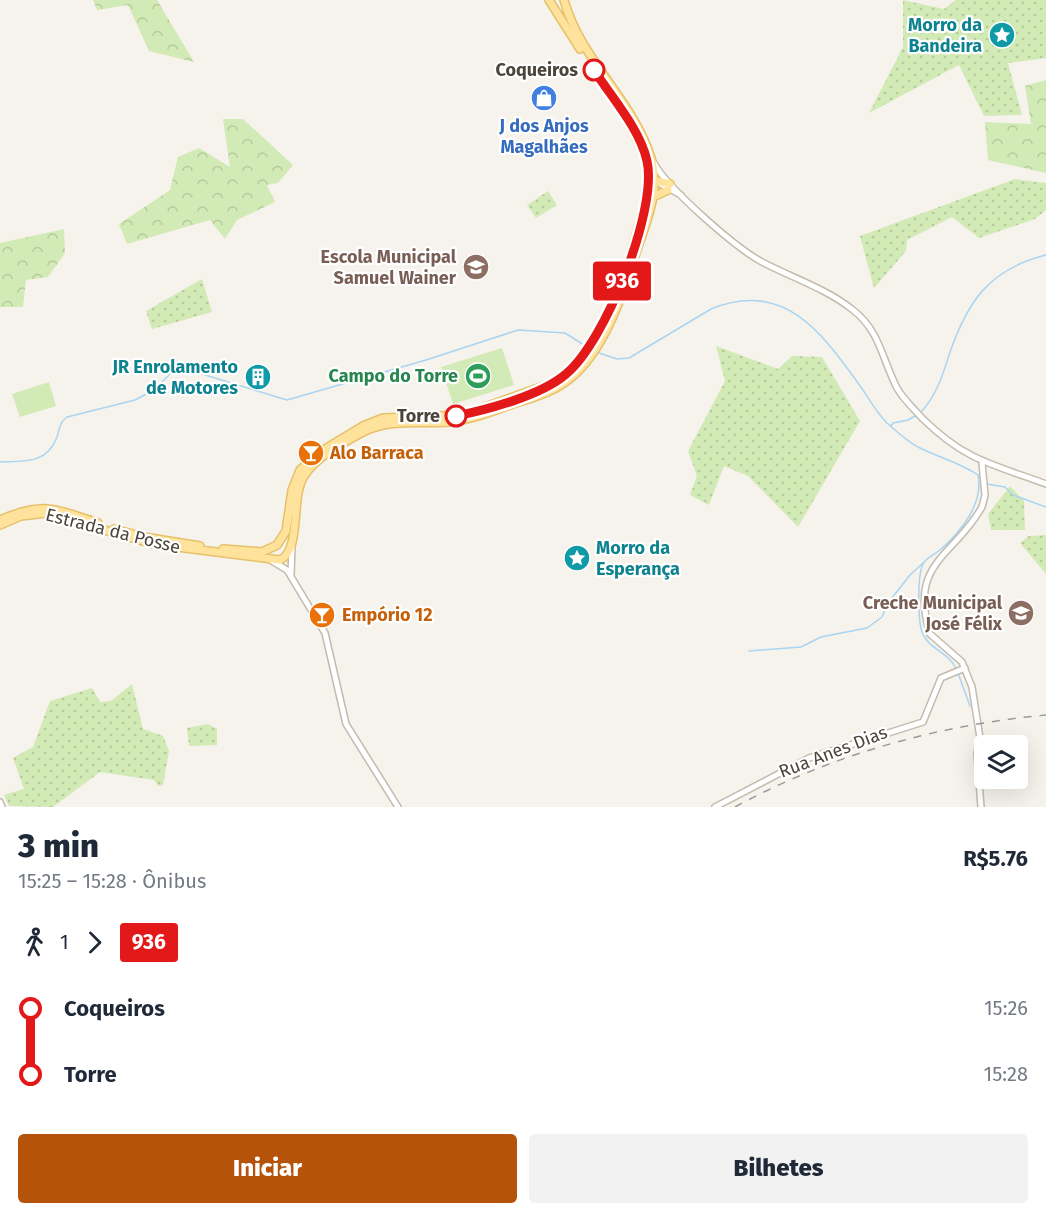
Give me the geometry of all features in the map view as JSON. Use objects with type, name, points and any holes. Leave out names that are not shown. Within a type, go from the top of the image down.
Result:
[{"type":"main road","points":[[564,1],[572,26],[642,135],[651,156],[656,181],[654,197],[617,310],[570,379],[549,392],[469,419],[381,424],[326,454],[313,464],[300,483],[292,546],[286,557],[272,561],[270,550],[282,539],[286,531],[290,496],[297,476],[305,464],[329,446],[363,426],[383,418],[454,417],[535,391],[566,375],[592,346],[618,295],[649,189],[645,155],[638,138],[550,2],[564,1]]},
{"type":"main road","points":[[656,181],[669,187]]},
{"type":"main road","points":[[649,189],[656,181]]},
{"type":"main road","points":[[654,197],[669,187]]},
{"type":"main road","name":"Estrada da Posse","points":[[0,520],[21,511],[42,507],[162,541],[250,552],[270,550]]},
{"type":"main road","name":"Estrada da Posse","points":[[0,525],[29,514],[46,513],[153,544],[272,561]]},
{"type":"main road","points":[[282,539],[292,546]]},
{"type":"street","points":[[651,156],[669,187],[681,195],[744,252],[824,292],[861,317],[880,343],[898,390],[919,415],[950,443],[982,463],[1046,484]]},
{"type":"street","points":[[649,174],[656,181]]},
{"type":"street","points":[[981,807],[977,770],[980,738],[975,698],[961,669],[959,659],[930,634],[926,583],[934,565],[976,518],[984,501],[982,463]]},
{"type":"street","points":[[291,577],[292,546]]},
{"type":"street","points":[[272,561],[284,567],[291,577],[329,643],[340,707],[346,724],[398,807]]},
{"type":"street","name":"Rua Anes Dias","points":[[715,807],[809,758],[923,722],[941,678],[961,669]]},
{"type":"street","points":[[0,802],[2,807]]},
{"type":"green space","points":[[93,0],[157,0],[194,62],[149,51],[128,5],[97,10]]},
{"type":"green space","points":[[903,0],[944,9],[956,0],[1046,0],[1046,58],[1008,63],[1022,115],[984,116],[959,65],[869,113],[903,47]]},
{"type":"green space","points":[[1046,80],[1046,173],[988,160],[985,122],[1031,124],[1025,86]]},
{"type":"green space","points":[[223,119],[243,119],[293,165],[278,183],[267,185],[275,202],[237,220],[225,239],[210,220],[127,244],[119,224],[170,190],[178,157],[199,148],[230,167]]},
{"type":"green space","points":[[1015,179],[1046,183],[1046,210],[1035,219],[979,238],[952,217],[907,240],[906,251],[874,288],[860,236]]},
{"type":"green space","points":[[548,191],[557,205],[536,218],[527,205]]},
{"type":"green space","points":[[64,229],[65,253],[48,277],[26,280],[23,307],[0,307],[0,243]]},
{"type":"green space","points":[[202,279],[212,312],[152,329],[146,311]]},
{"type":"green space","points":[[716,346],[778,369],[792,356],[822,357],[860,421],[798,527],[748,476],[724,466],[709,505],[690,495],[697,476],[688,451],[725,381]]},
{"type":"green space","name":"Campo do Torre","points":[[502,348],[514,385],[453,404],[441,367]]},
{"type":"green space","points":[[49,382],[56,406],[20,417],[12,394]]},
{"type":"green space","points":[[1010,486],[1024,501],[1025,530],[991,530],[988,514]]},
{"type":"green space","points":[[1046,535],[1046,574],[1020,543],[1029,536]]},
{"type":"green space","points":[[132,684],[143,729],[163,736],[169,751],[163,785],[158,786],[154,780],[100,772],[53,807],[9,806],[4,795],[24,789],[13,758],[33,747],[50,701],[92,688],[100,702],[111,701]]},
{"type":"green space","points":[[208,724],[217,729],[217,745],[189,746],[187,728]]},
{"type":"waterway","points":[[921,412],[938,385],[964,319],[983,290],[1009,269],[1046,255]]},
{"type":"waterway","points":[[599,353],[617,359],[629,358],[711,309],[737,301],[761,301],[782,307],[818,332],[887,423],[916,446],[978,475],[978,496],[969,516],[948,543],[923,564],[920,578],[919,608],[922,632],[929,643],[949,659],[956,669]]},
{"type":"waterway","points":[[0,462],[26,461],[41,457],[53,446],[61,424],[67,417],[135,400],[154,390],[174,370],[192,371],[287,400],[426,360],[518,330],[565,333],[584,345]]},
{"type":"waterway","points":[[891,426],[893,423],[908,420],[917,415]]},
{"type":"waterway","points":[[987,484],[1005,487],[1013,495],[1046,507]]},
{"type":"waterway","points":[[749,651],[801,647],[821,637],[867,628],[882,617],[888,603],[910,575],[923,563]]},
{"type":"waterway","points":[[958,673],[970,706]]},
{"type":"railway","points":[[735,807],[808,772],[886,745],[965,726],[1046,715]]},
{"type":"bus line","name":"936","points":[[456,416],[535,391],[566,375],[592,342],[615,302],[647,199],[649,174],[638,138],[594,70]]},
{"type":"place","name":"Morro da Bandeira","points":[[1002,35]]},
{"type":"place","name":"Coqueiros","points":[[594,70]]},
{"type":"place","name":"J dos Anjos Magalhães","points":[[544,98]]},
{"type":"place","name":"Escola Municipal Samuel Wainer","points":[[476,267]]},
{"type":"place","name":"Campo do Torre","points":[[478,376]]},
{"type":"place","name":"JR Enrolamento de Motores","points":[[258,377]]},
{"type":"place","name":"Torre","points":[[456,416]]},
{"type":"place","name":"Alo Barraca","points":[[311,453]]},
{"type":"place","name":"Morro da Esperança","points":[[577,558]]},
{"type":"place","name":"Creche Municipal José Félix","points":[[1021,613]]},
{"type":"place","name":"Empório 12","points":[[322,615]]}]
